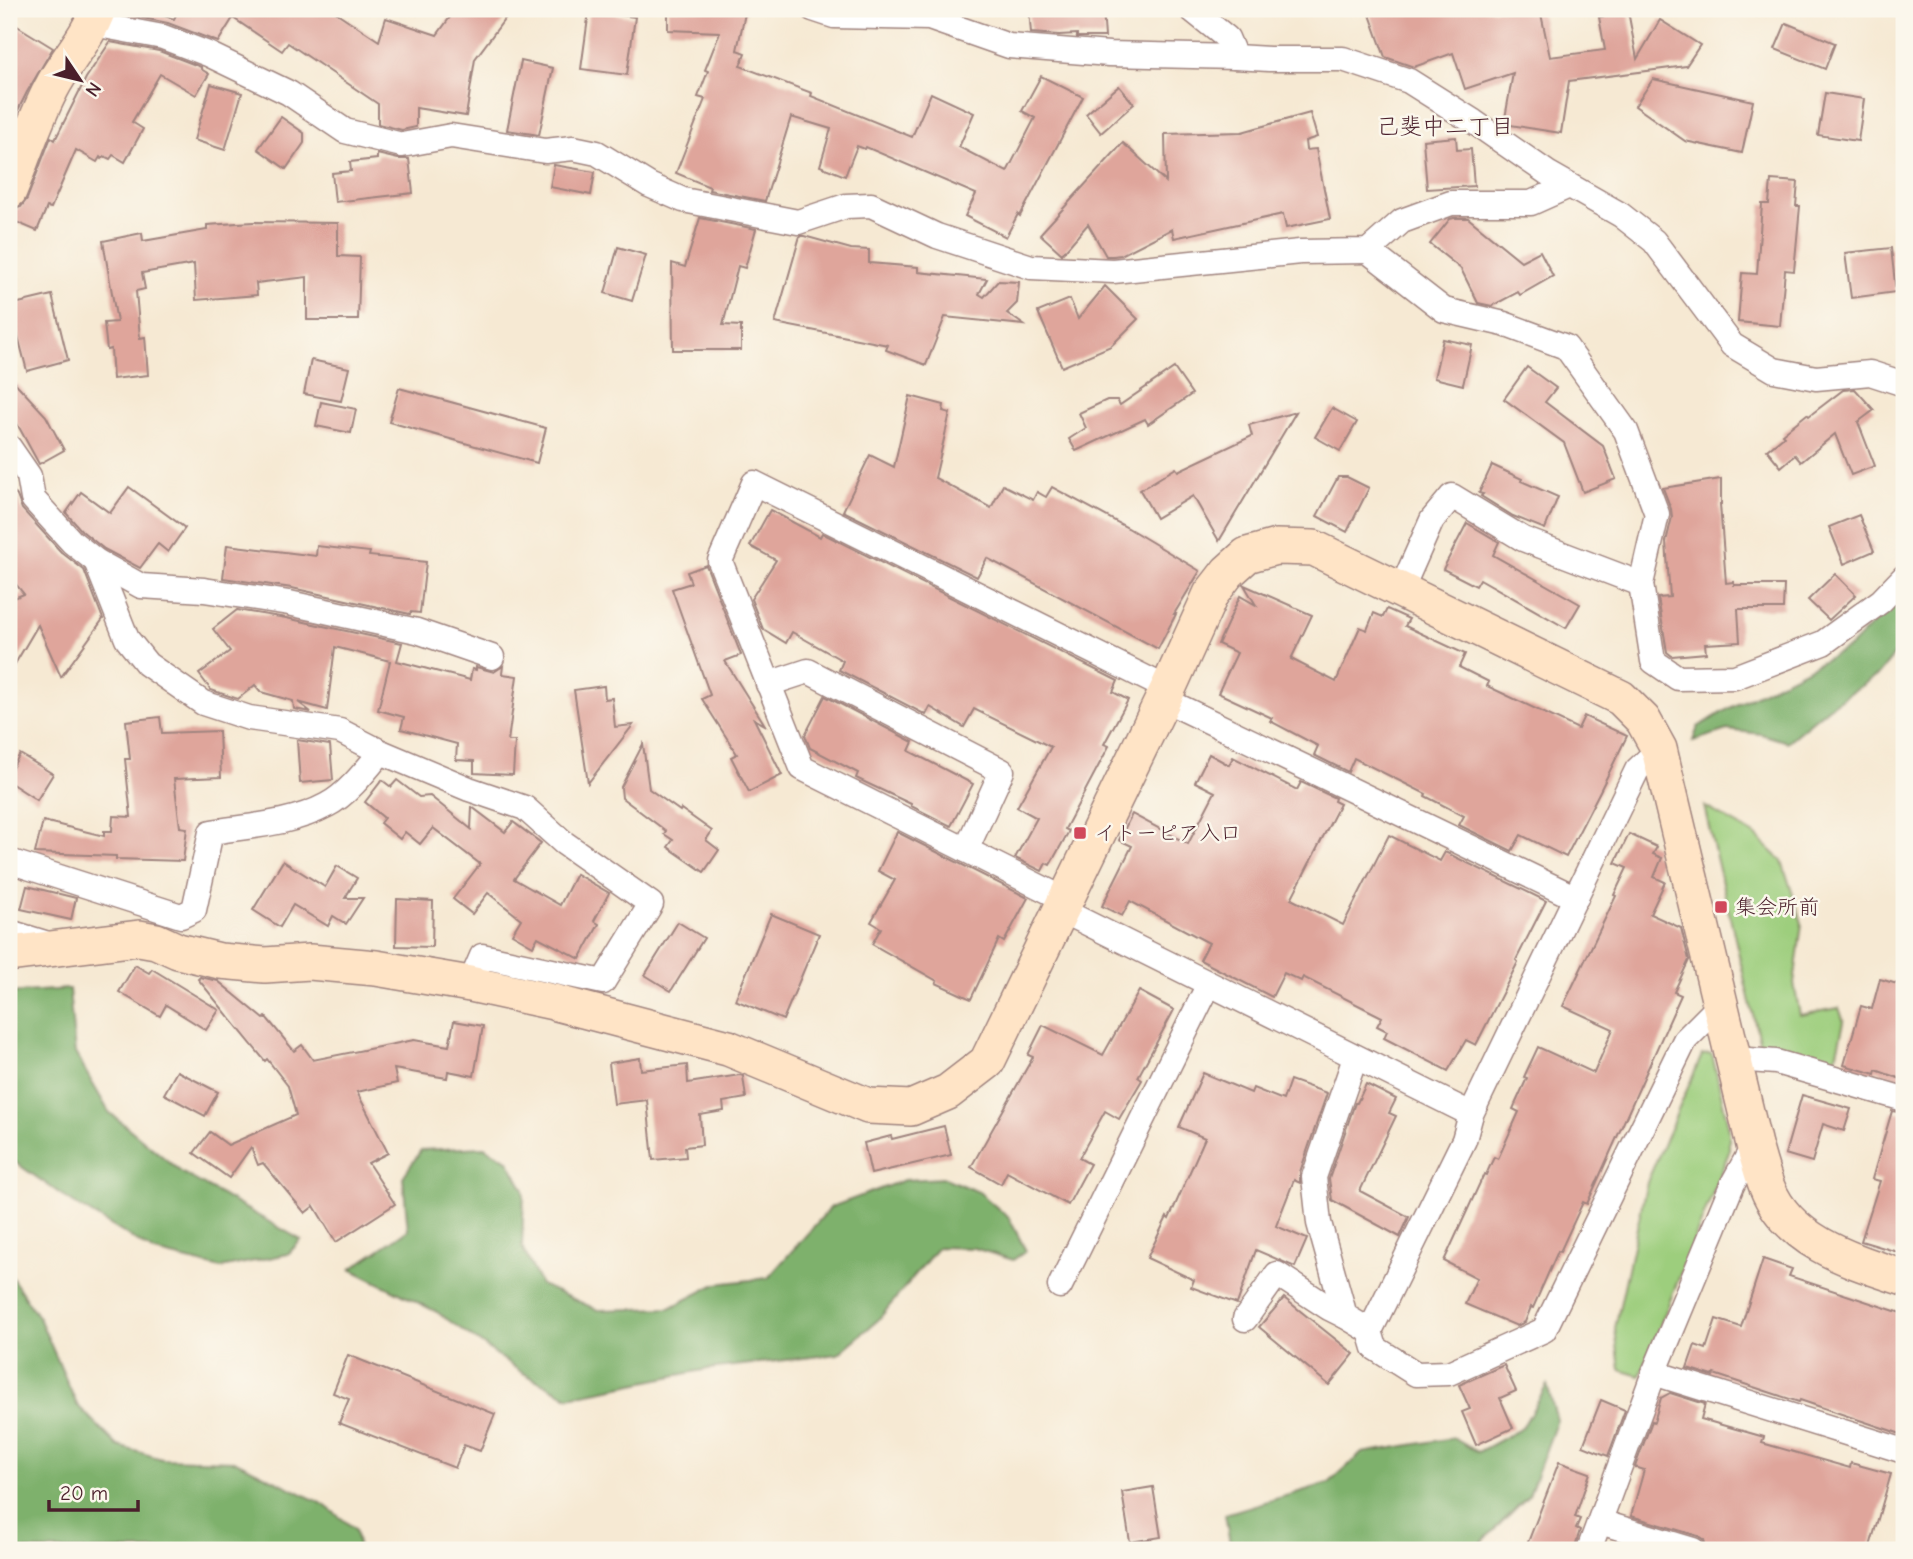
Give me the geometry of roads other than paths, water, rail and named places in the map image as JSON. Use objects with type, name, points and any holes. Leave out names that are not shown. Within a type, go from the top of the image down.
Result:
[{"type":"street","points":[[813,9],[834,16],[929,18],[1009,46],[1109,54],[1343,60],[1409,80],[1549,174],[1621,215],[1654,241],[1732,345],[1774,370],[1816,378],[1870,373],[1904,384]]},
{"type":"street","points":[[1191,9],[1227,38],[1236,57]]},
{"type":"street","points":[[9,191],[50,90],[96,15],[104,26],[163,37],[208,54],[289,93],[345,131],[402,145],[451,136],[545,151],[572,148],[597,153],[649,184],[683,200],[798,222],[846,206],[871,205],[937,236],[1031,267],[1113,271],[1300,252],[1368,251],[1444,310],[1504,324],[1566,348],[1626,430],[1657,514],[1641,584],[1653,661],[1678,678],[1735,677],[1823,643],[1881,601],[1904,577]]},
{"type":"street","points":[[1368,251],[1402,221],[1451,203],[1531,203],[1569,186]]},
{"type":"street","points":[[9,447],[29,476],[33,499],[72,542],[96,561],[141,586],[204,590],[289,603],[417,631],[492,657]]},
{"type":"street","points":[[1471,1114],[1209,984],[966,850],[802,768],[720,561],[754,484],[1166,694],[1576,898]]},
{"type":"street","points":[[1401,590],[1432,520],[1452,496],[1523,539],[1641,584]]},
{"type":"street","points":[[9,954],[139,938],[220,961],[265,965],[310,962],[376,968],[470,984],[553,1002],[728,1048],[868,1106],[911,1108],[948,1092],[987,1062],[1166,694],[1211,594],[1228,572],[1247,555],[1276,548],[1314,548],[1621,698],[1643,720],[1659,749],[1754,1145],[1767,1189],[1782,1212],[1807,1237],[1850,1260],[1904,1278]]},
{"type":"street","points":[[96,561],[127,639],[147,664],[203,703],[249,718],[340,731],[381,752],[469,789],[524,808],[564,843],[651,904],[603,982],[482,956],[470,984]]},
{"type":"street","points":[[768,684],[808,671],[1002,771],[966,850]]},
{"type":"street","points":[[1659,749],[1637,770],[1471,1114],[1464,1140],[1370,1331],[1375,1348],[1416,1374],[1449,1373],[1544,1331],[1685,1040],[1720,1005]]},
{"type":"street","points":[[9,861],[181,916],[194,910],[211,832],[291,819],[329,805],[357,781],[381,752]]},
{"type":"street","points":[[9,932],[62,948]]},
{"type":"street","points":[[1060,1286],[1209,984]]},
{"type":"street","points":[[1345,1316],[1319,1223],[1314,1177],[1355,1058]]},
{"type":"street","points":[[1735,1059],[1776,1062],[1904,1099]]},
{"type":"street","points":[[1589,1550],[1654,1373],[1732,1185],[1754,1145]]},
{"type":"street","points":[[1244,1320],[1278,1274],[1370,1331]]},
{"type":"street","points":[[1654,1373],[1904,1451]]},
{"type":"street","points":[[1600,1522],[1693,1550]]},
{"type":"place","name":"イトーピア入口","points":[[1080,833]]},
{"type":"place","name":"集会所前","points":[[1721,907]]},
{"type":"district","name":"己斐中二丁目","points":[[1445,126]]}]
